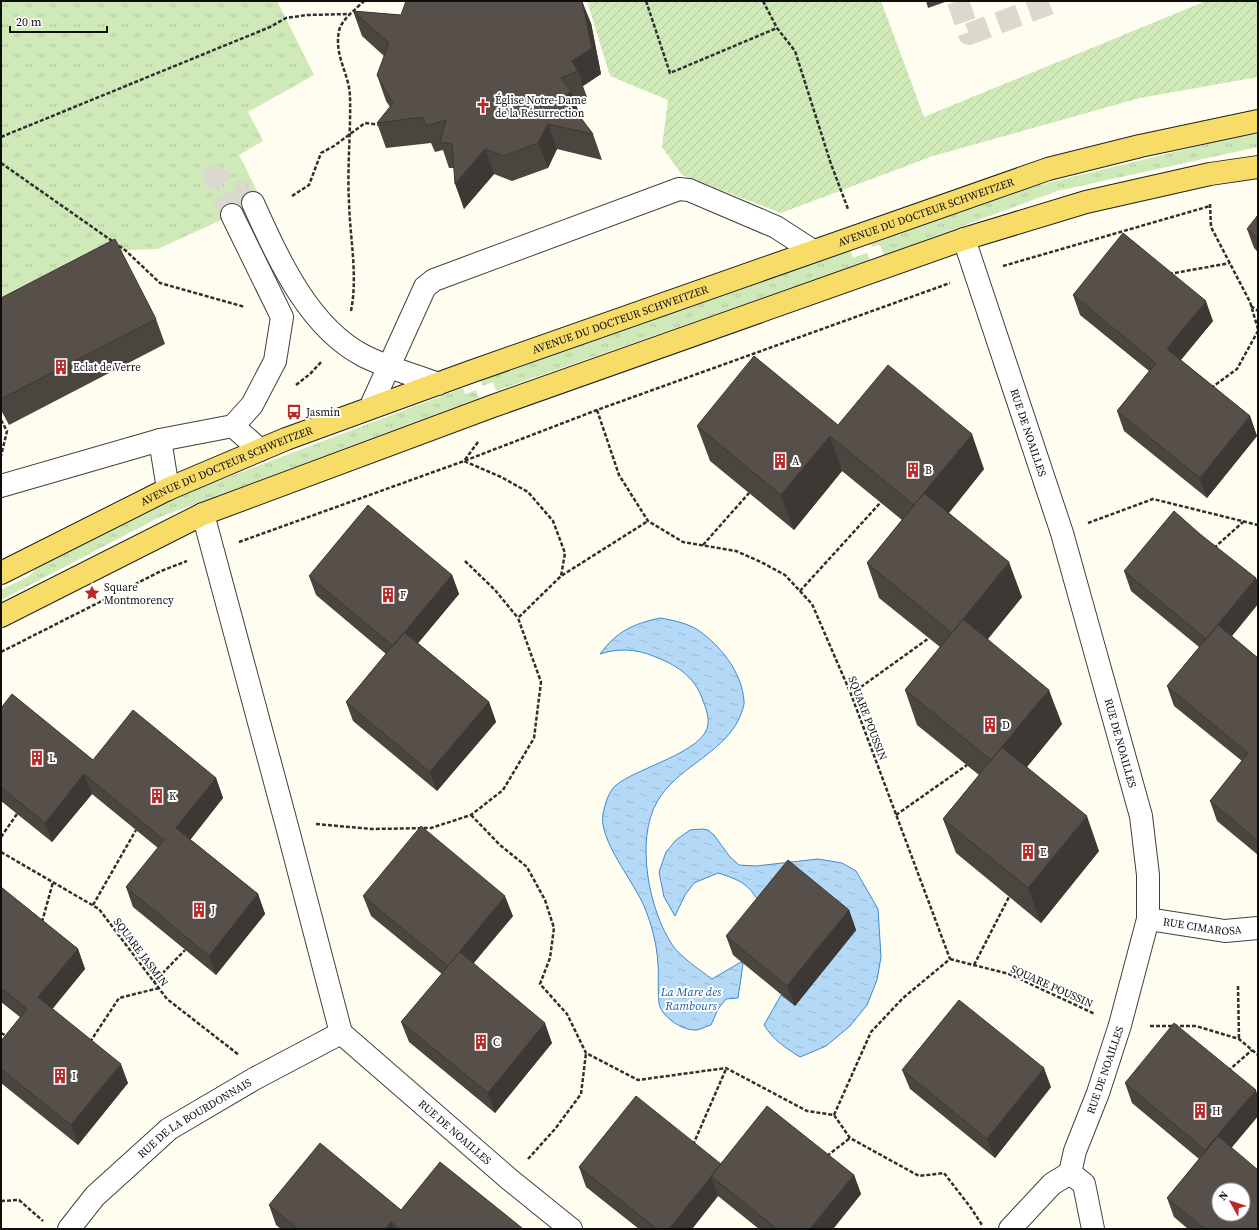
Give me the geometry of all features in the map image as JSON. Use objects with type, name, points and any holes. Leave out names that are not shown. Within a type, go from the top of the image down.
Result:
[{"type":"main road","name":"AVENUE DU DOCTEUR SCHWEITZER","points":[[1,573],[168,489],[260,450],[370,408],[1048,169],[1140,146],[1258,121]]},
{"type":"main road","points":[[1,616],[204,514],[493,406],[964,239],[1086,202],[1210,174],[1258,167]]},
{"type":"street","points":[[370,408],[425,287],[434,280],[679,189],[689,190],[776,226],[813,251]]},
{"type":"street","points":[[253,203],[291,278],[313,314],[340,339],[363,355],[388,366],[438,384]]},
{"type":"street","points":[[1,486],[160,440],[233,426],[252,405],[275,361],[282,317],[232,215]]},
{"type":"street","name":"RUE DE NOAILLES","points":[[964,239],[1062,533],[1141,816],[1148,875],[1148,920],[1120,1025],[1098,1094],[1075,1151],[1070,1172]]},
{"type":"street","points":[[233,426],[260,450]]},
{"type":"street","points":[[160,440],[168,489]]},
{"type":"street","points":[[204,514],[341,1033]]},
{"type":"street","name":"RUE CIMAROSA","points":[[1148,920],[1225,931],[1258,928]]},
{"type":"street","name":"RUE DE NOAILLES","points":[[341,1033],[508,1179],[571,1229]]},
{"type":"street","name":"RUE DE LA BOURDONNAIS","points":[[69,1229],[95,1196],[169,1129],[254,1079],[341,1033]]},
{"type":"street","points":[[1010,1229],[1052,1184],[1070,1172],[1084,1184],[1093,1229]]},
{"type":"path","points":[[293,387],[310,374],[340,339],[350,314],[354,296],[348,203],[348,136],[350,95],[338,53],[339,30],[350,14],[364,1]]},
{"type":"path","points":[[646,1],[670,73],[777,28]]},
{"type":"path","points":[[763,1],[777,28],[795,51],[831,164],[850,214]]},
{"type":"path","points":[[1,138],[270,27],[286,18],[307,15],[350,14]]},
{"type":"path","points":[[292,196],[309,185],[321,153],[365,123],[385,126]]},
{"type":"path","points":[[1,163],[125,250],[160,283],[282,317]]},
{"type":"path","points":[[1209,389],[1237,369],[1258,330],[1251,306],[1211,226],[1210,174]]},
{"type":"path","points":[[1,652],[162,571],[464,461],[597,410],[976,274],[1210,206]]},
{"type":"path","points":[[1165,274],[1230,263]]},
{"type":"path","points":[[1251,306],[1258,311]]},
{"type":"path","points":[[464,461],[493,422],[493,406]]},
{"type":"path","name":"SQUARE POUSSIN","points":[[597,410],[619,475],[648,521],[683,542],[736,550],[761,562],[785,575],[812,604],[851,694],[950,959],[1008,974],[1120,1025]]},
{"type":"path","points":[[1,420],[7,432],[1,457]]},
{"type":"path","points":[[464,461],[501,477],[528,492],[553,521],[565,553],[561,576]]},
{"type":"path","points":[[703,546],[749,493]]},
{"type":"path","points":[[1062,533],[1153,499],[1258,525]]},
{"type":"path","points":[[800,591],[881,502]]},
{"type":"path","points":[[518,618],[561,576],[648,521]]},
{"type":"path","points":[[1212,549],[1244,522]]},
{"type":"path","points":[[288,830],[320,823],[372,829],[432,828],[471,815],[502,790],[534,738],[541,682],[518,618],[495,590],[466,562]]},
{"type":"path","points":[[851,694],[929,638]]},
{"type":"path","points":[[896,815],[967,765]]},
{"type":"path","points":[[1,837],[17,814]]},
{"type":"path","points":[[471,815],[500,845],[528,867],[545,900],[554,928],[550,958],[540,984],[566,1014],[586,1053],[581,1094],[555,1129],[508,1179]]},
{"type":"path","points":[[93,905],[136,830]]},
{"type":"path","name":"SQUARE JASMIN","points":[[1,852],[98,908],[167,999],[239,1055],[254,1079]]},
{"type":"path","points":[[41,924],[53,882]]},
{"type":"path","points":[[974,965],[1009,897]]},
{"type":"path","points":[[154,982],[185,950]]},
{"type":"path","points":[[834,1115],[871,1032],[903,998],[950,959]]},
{"type":"path","points":[[1238,986],[1239,1039]]},
{"type":"path","points":[[90,1043],[119,998],[159,988]]},
{"type":"path","points":[[1120,1025],[1196,1026],[1239,1039],[1258,1055]]},
{"type":"path","points":[[1,1033],[8,1036]]},
{"type":"path","points":[[1222,1076],[1252,1050]]},
{"type":"path","points":[[586,1053],[638,1080],[726,1068],[807,1111],[834,1115],[850,1138],[919,1176],[944,1173],[971,1208],[984,1229]]},
{"type":"path","points":[[690,1152],[726,1068]]},
{"type":"path","points":[[825,1156],[850,1138]]},
{"type":"path","points":[[1,1201],[19,1200],[47,1224]]},
{"type":"green space","points":[[1,1],[277,1],[314,75],[248,112],[263,141],[239,155],[261,199],[232,215],[158,249],[125,250],[1,314]]},
{"type":"green space","points":[[587,1],[881,1],[924,117],[1206,1],[1258,1],[1258,77],[1140,98],[933,156],[781,213],[682,175],[662,147],[668,100],[610,76]]},
{"type":"green space","points":[[1258,134],[1258,147],[1057,191],[884,255],[880,245],[872,247],[870,240],[1035,186],[1232,138]]},
{"type":"green space","points":[[849,246],[853,258],[867,253],[870,260],[496,391],[493,382],[483,386],[480,380]]},
{"type":"green space","points":[[463,388],[465,394],[476,390],[479,398],[160,517],[1,600],[1,590],[29,576],[39,566],[152,506]]},
{"type":"water","name":"La Mare des Rambours","points":[[660,618],[689,625],[698,630],[714,643],[722,651],[734,670],[739,680],[744,701],[738,721],[730,733],[665,790],[657,802],[650,818],[647,836],[646,855],[652,895],[657,914],[673,946],[686,959],[712,979],[741,962],[743,964],[738,998],[726,999],[718,1009],[711,1025],[697,1030],[687,1029],[676,1024],[666,1016],[660,1007],[654,935],[644,906],[611,848],[603,824],[603,814],[606,803],[610,792],[615,786],[625,779],[668,759],[695,743],[704,734],[708,724],[708,717],[698,690],[689,677],[676,667],[653,656],[640,652],[620,650],[600,654],[619,634],[634,626]]},
{"type":"water","points":[[690,830],[708,830],[714,835],[730,857],[739,865],[756,866],[818,859],[842,863],[856,871],[878,909],[881,957],[877,980],[867,1005],[850,1026],[826,1046],[800,1057],[776,1039],[764,1025],[781,995],[795,1005],[856,930],[761,906],[753,893],[744,884],[733,878],[718,873],[694,883],[685,895],[675,916],[664,897],[659,872],[666,852],[676,840]]},
{"type":"building","name":"Église Notre-Dame de la Résurrection","points":[[406,1],[582,1],[592,48],[572,61],[578,71],[561,78],[571,91],[565,97],[593,134],[548,124],[538,143],[503,156],[485,149],[455,184],[452,144],[440,142],[446,120],[426,126],[423,117],[377,123],[393,103],[377,75],[389,43],[353,11],[401,15]]},
{"type":"building","points":[[1258,215],[1258,238],[1247,229]]},
{"type":"building","points":[[1123,233],[1206,301],[1167,349],[1250,416],[1200,478],[1117,411],[1156,363],[1073,295]]},
{"type":"building","name":"Eclat de Verre","points":[[115,239],[156,319],[1,399],[1,298]]},
{"type":"building","points":[[754,356],[838,425],[888,365],[972,434],[914,505],[830,436],[781,495],[697,426]]},
{"type":"building","points":[[924,493],[1009,562],[952,633],[867,563]]},
{"type":"building","name":"F","points":[[368,505],[452,575],[393,646],[309,576]]},
{"type":"building","points":[[1174,511],[1200,534],[1256,578],[1206,639],[1124,571]]},
{"type":"building","points":[[963,619],[1049,690],[991,760],[905,690]]},
{"type":"building","points":[[1218,625],[1258,658],[1258,841],[1210,801],[1248,753],[1167,686]]},
{"type":"building","points":[[404,632],[489,702],[430,772],[346,702]]},
{"type":"building","points":[[12,694],[93,760],[133,710],[216,778],[176,828],[258,894],[209,956],[126,887],[164,840],[84,774],[45,823],[1,787],[1,708]]},
{"type":"building","points":[[1002,747],[1087,816],[1028,888],[943,819]]},
{"type":"building","points":[[421,826],[505,896],[448,966],[363,896]]},
{"type":"building","points":[[788,860],[849,910],[787,986],[726,936]]},
{"type":"building","points":[[1,887],[78,949],[38,997],[121,1064],[71,1125],[1,1069],[1,1041],[27,1009],[1,988]]},
{"type":"building","name":"C","points":[[460,952],[545,1023],[488,1093],[401,1022]]},
{"type":"building","points":[[959,1000],[1044,1068],[987,1139],[902,1070]]},
{"type":"building","name":"H","points":[[1174,1023],[1256,1090],[1205,1150],[1125,1083]]},
{"type":"building","points":[[636,1096],[721,1164],[669,1229],[657,1229],[579,1167]]},
{"type":"building","points":[[767,1106],[854,1175],[810,1229],[777,1229],[711,1176]]},
{"type":"building","points":[[1218,1136],[1258,1170],[1258,1229],[1205,1229],[1167,1198]]},
{"type":"building","points":[[320,1143],[401,1210],[440,1162],[522,1228],[400,1229],[391,1222],[385,1229],[298,1229],[269,1205]]},
{"type":"tunnel","points":[[958,1],[969,34],[1057,1]]},
{"type":"tunnel","points":[[232,215],[214,176],[253,203]]},
{"type":"place","name":"Église Notre-Dame de la Résurrection","points":[[483,106]]},
{"type":"place","name":"Eclat de Verre","points":[[61,367]]},
{"type":"place","name":"Jasmin","points":[[294,412]]},
{"type":"place","name":"A","points":[[780,461]]},
{"type":"place","name":"B","points":[[913,470]]},
{"type":"place","name":"Square Montmorency","points":[[92,593]]},
{"type":"place","name":"F","points":[[388,595]]},
{"type":"place","name":"D","points":[[990,725]]},
{"type":"place","name":"L","points":[[37,758]]},
{"type":"place","name":"K","points":[[157,796]]},
{"type":"place","name":"E","points":[[1028,852]]},
{"type":"place","name":"J","points":[[199,910]]},
{"type":"place","name":"C","points":[[481,1042]]},
{"type":"place","name":"I","points":[[60,1076]]},
{"type":"place","name":"H","points":[[1200,1111]]}]
